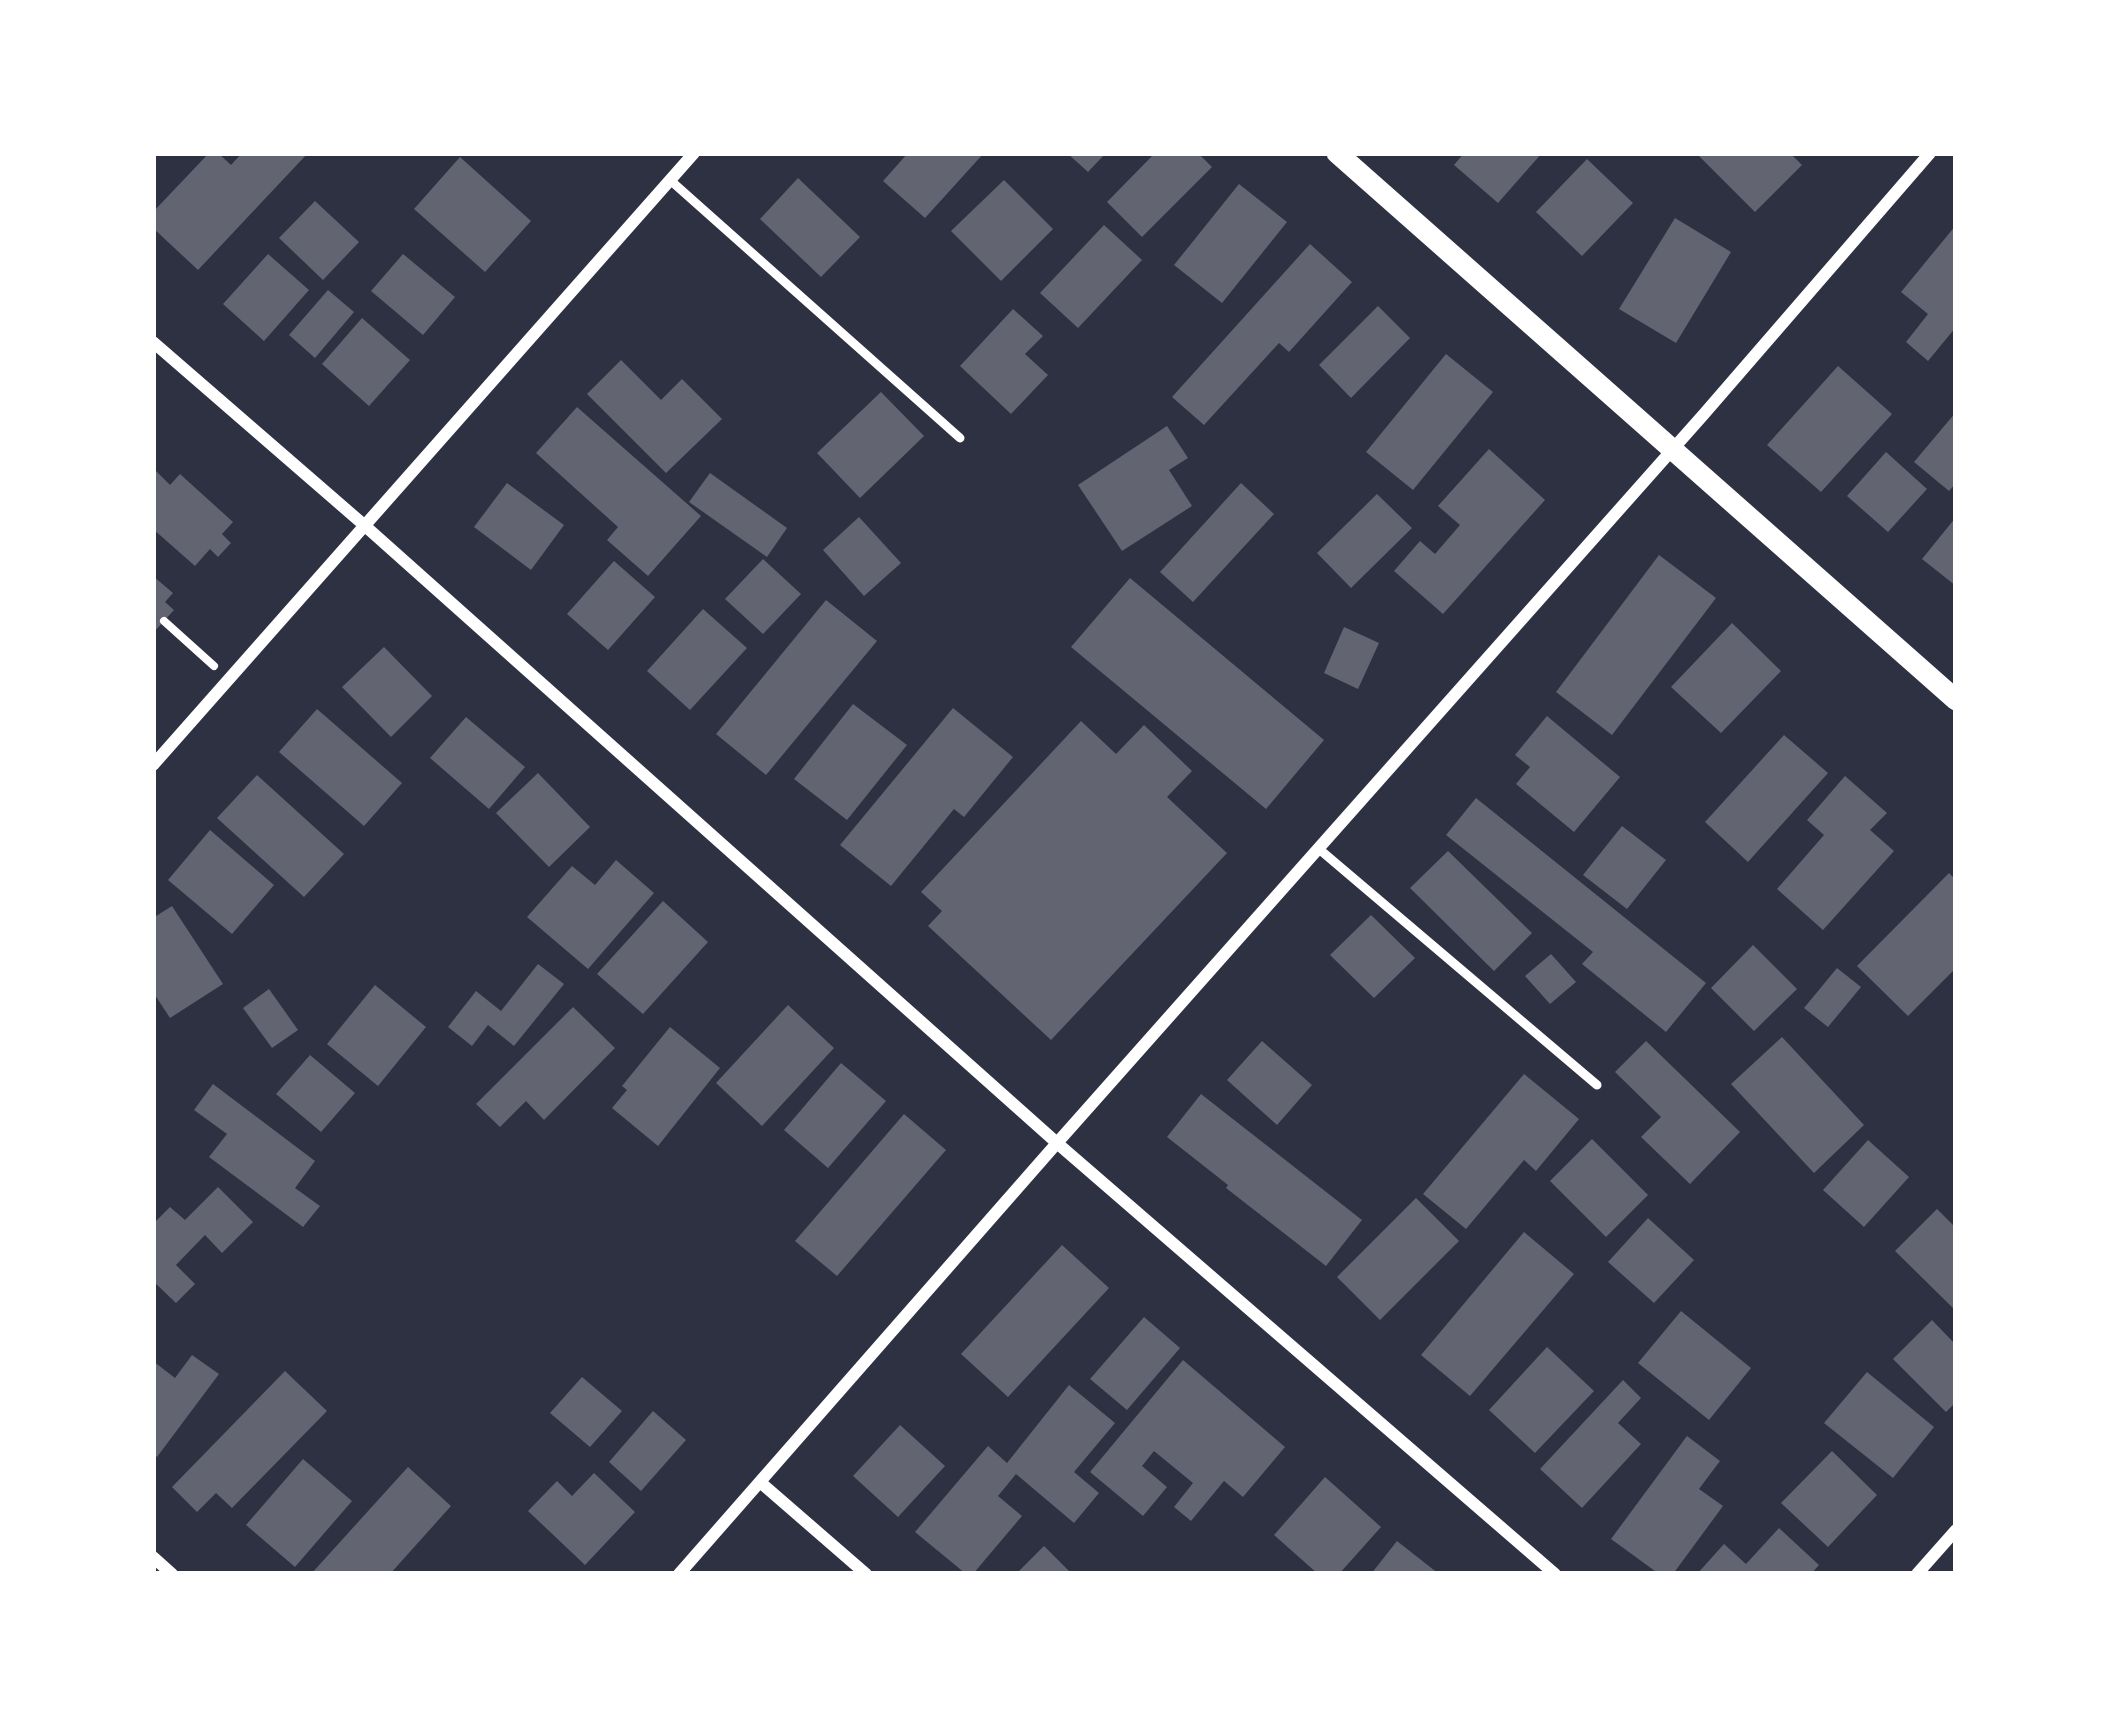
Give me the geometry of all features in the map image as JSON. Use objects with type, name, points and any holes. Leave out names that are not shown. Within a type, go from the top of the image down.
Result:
[{"type":"street","points":[[153,765],[694,153]]},
{"type":"street","points":[[1337,153],[1956,700]]},
{"type":"street","points":[[679,1574],[1930,153]]},
{"type":"street","points":[[153,342],[1057,1143],[1555,1574]]},
{"type":"street","points":[[760,1482],[866,1574]]},
{"type":"street","points":[[1917,1574],[1956,1530]]},
{"type":"street","points":[[153,1557],[172,1574]]},
{"type":"lane","points":[[670,180],[960,438]]},
{"type":"lane","points":[[1319,849],[1597,1085]]},
{"type":"path","points":[[164,621],[206,659]]},
{"type":"building","points":[[209,153],[218,153],[231,165],[242,153],[308,153],[198,270],[153,228],[153,212]]},
{"type":"building","points":[[908,153],[984,153],[925,218],[883,181]]},
{"type":"building","points":[[1067,153],[1106,153],[1088,172]]},
{"type":"building","points":[[1155,153],[1198,153],[1212,167],[1142,237],[1107,202]]},
{"type":"building","points":[[1464,153],[1542,153],[1498,203],[1454,165]]},
{"type":"building","points":[[1696,153],[1790,153],[1802,165],[1755,212]]},
{"type":"building","points":[[460,157],[531,221],[485,272],[414,209]]},
{"type":"building","points":[[1587,159],[1633,203],[1582,256],[1536,212]]},
{"type":"building","points":[[798,178],[860,237],[821,277],[760,219]]},
{"type":"building","points":[[1004,180],[1053,229],[1001,281],[951,231]]},
{"type":"building","points":[[1239,184],[1287,222],[1222,303],[1174,265]]},
{"type":"building","points":[[315,201],[359,242],[323,280],[279,238]]},
{"type":"building","points":[[1675,218],[1731,252],[1676,343],[1619,309]]},
{"type":"building","points":[[1104,225],[1142,260],[1078,328],[1040,293]]},
{"type":"building","points":[[1956,225],[1956,327],[1928,361],[1906,342],[1928,314],[1901,292]]},
{"type":"building","points":[[1310,244],[1352,282],[1289,352],[1279,343],[1204,425],[1172,397]]},
{"type":"building","points":[[268,254],[309,290],[264,341],[223,304]]},
{"type":"building","points":[[403,254],[455,297],[423,335],[371,291]]},
{"type":"building","points":[[328,290],[354,312],[315,358],[289,335]]},
{"type":"building","points":[[1378,306],[1410,338],[1351,398],[1319,365]]},
{"type":"building","points":[[1013,309],[1043,336],[1025,354],[1048,375],[1011,414],[960,366]]},
{"type":"building","points":[[362,318],[410,360],[369,406],[322,364]]},
{"type":"building","points":[[1446,354],[1493,392],[1413,490],[1366,452]]},
{"type":"building","points":[[621,360],[661,400],[682,379],[722,419],[666,473],[587,394]]},
{"type":"building","points":[[1838,366],[1892,414],[1821,492],[1767,445]]},
{"type":"building","points":[[881,392],[924,436],[860,498],[817,453]]},
{"type":"building","points":[[577,407],[701,516],[648,576],[607,540],[618,527],[536,453]]},
{"type":"building","points":[[1956,412],[1956,483],[1949,491],[1914,462]]},
{"type":"building","points":[[1167,426],[1188,458],[1169,470],[1192,506],[1122,551],[1078,485]]},
{"type":"building","points":[[1489,449],[1545,500],[1443,614],[1394,571],[1420,541],[1435,554],[1460,525],[1438,506]]},
{"type":"building","points":[[1886,452],[1927,489],[1888,532],[1847,496]]},
{"type":"building","points":[[153,468],[170,485],[180,474],[233,522],[222,534],[231,543],[218,557],[210,549],[195,566],[153,529]]},
{"type":"building","points":[[710,473],[787,528],[767,557],[689,502]]},
{"type":"building","points":[[507,483],[564,525],[531,570],[474,527]]},
{"type":"building","points":[[1241,483],[1274,514],[1193,602],[1160,572]]},
{"type":"building","points":[[1377,494],[1412,528],[1351,588],[1317,553]]},
{"type":"building","points":[[859,517],[901,563],[864,596],[823,550]]},
{"type":"building","points":[[1956,517],[1956,586],[1922,559]]},
{"type":"building","points":[[1659,555],[1716,598],[1612,735],[1556,692]]},
{"type":"building","points":[[763,559],[801,594],[763,634],[725,599]]},
{"type":"building","points":[[614,561],[655,597],[608,650],[567,614]]},
{"type":"building","points":[[153,576],[173,593],[165,602],[174,610],[153,633]]},
{"type":"building","points":[[1130,578],[1324,740],[1266,809],[1071,647]]},
{"type":"building","points":[[826,600],[877,641],[766,775],[716,734]]},
{"type":"building","points":[[703,609],[747,648],[690,710],[647,671]]},
{"type":"building","points":[[1732,623],[1781,671],[1721,733],[1671,687]]},
{"type":"building","points":[[1344,627],[1379,643],[1358,689],[1324,673]]},
{"type":"building","points":[[384,647],[432,696],[391,737],[342,687]]},
{"type":"building","points":[[853,704],[907,745],[847,820],[794,779]]},
{"type":"building","points":[[953,708],[1013,757],[964,817],[954,809],[891,886],[840,845]]},
{"type":"building","points":[[317,709],[402,783],[364,826],[279,752]]},
{"type":"building","points":[[1547,716],[1620,777],[1574,832],[1516,784],[1530,767],[1515,755]]},
{"type":"building","points":[[466,717],[525,767],[489,809],[430,758]]},
{"type":"building","points":[[1081,721],[1116,754],[1144,725],[1192,771],[1167,797],[1227,853],[1051,1040],[928,926],[942,911],[921,892]]},
{"type":"building","points":[[1784,735],[1828,773],[1748,862],[1705,822]]},
{"type":"building","points":[[538,773],[590,827],[549,867],[496,813]]},
{"type":"building","points":[[257,775],[344,854],[304,897],[217,818]]},
{"type":"building","points":[[1845,776],[1887,813],[1870,830],[1894,851],[1823,930],[1777,889],[1824,835],[1807,820]]},
{"type":"building","points":[[1476,798],[1706,983],[1666,1032],[1582,964],[1593,952],[1446,835]]},
{"type":"building","points":[[1622,826],[1666,860],[1627,909],[1583,875]]},
{"type":"building","points":[[210,830],[274,885],[232,934],[168,880]]},
{"type":"building","points":[[1448,851],[1532,933],[1494,971],[1410,888]]},
{"type":"building","points":[[616,860],[654,893],[588,969],[527,917],[572,866],[595,885]]},
{"type":"building","points":[[1949,873],[1956,880],[1956,968],[1908,1016],[1857,966]]},
{"type":"building","points":[[663,901],[708,942],[643,1014],[597,974]]},
{"type":"building","points":[[172,906],[223,984],[170,1018],[153,992],[153,918]]},
{"type":"building","points":[[1371,915],[1415,958],[1374,998],[1330,955]]},
{"type":"building","points":[[1753,945],[1797,989],[1754,1031],[1711,988]]},
{"type":"building","points":[[1551,954],[1576,982],[1550,1004],[1525,976]]},
{"type":"building","points":[[538,964],[564,984],[514,1046],[488,1025],[472,1046],[448,1027],[476,991],[501,1011]]},
{"type":"building","points":[[1837,968],[1861,987],[1828,1027],[1804,1008]]},
{"type":"building","points":[[375,985],[426,1027],[378,1086],[327,1044]]},
{"type":"building","points":[[269,989],[298,1030],[272,1048],[243,1008]]},
{"type":"building","points":[[788,1005],[834,1048],[762,1126],[716,1083]]},
{"type":"building","points":[[573,1007],[615,1048],[544,1120],[526,1101],[500,1127],[476,1104]]},
{"type":"building","points":[[670,1027],[720,1068],[658,1146],[612,1108],[627,1090],[622,1086]]},
{"type":"building","points":[[1782,1037],[1864,1125],[1814,1173],[1731,1084]]},
{"type":"building","points":[[1262,1041],[1312,1085],[1277,1125],[1227,1080]]},
{"type":"building","points":[[1646,1041],[1740,1132],[1690,1184],[1641,1137],[1661,1117],[1615,1072]]},
{"type":"building","points":[[310,1055],[355,1093],[321,1132],[276,1094]]},
{"type":"building","points":[[841,1063],[886,1101],[828,1168],[784,1130]]},
{"type":"building","points":[[1524,1074],[1579,1119],[1536,1171],[1524,1160],[1466,1229],[1423,1194]]},
{"type":"building","points":[[213,1084],[315,1161],[295,1188],[320,1206],[303,1227],[209,1157],[227,1134],[194,1110]]},
{"type":"building","points":[[1201,1094],[1362,1220],[1326,1266],[1167,1137]]},
{"type":"building","points":[[904,1114],[946,1150],[837,1276],[795,1241]]},
{"type":"building","points":[[1592,1139],[1648,1195],[1606,1237],[1550,1181]]},
{"type":"building","points":[[1868,1140],[1909,1177],[1864,1227],[1823,1190]]},
{"type":"building","points":[[218,1187],[253,1222],[222,1253],[205,1235],[176,1265],[195,1284],[176,1303],[153,1281],[153,1224],[170,1207],[185,1220]]},
{"type":"building","points":[[1416,1198],[1459,1241],[1380,1320],[1337,1277]]},
{"type":"building","points":[[1937,1209],[1956,1228],[1956,1311],[1895,1251]]},
{"type":"building","points":[[1648,1218],[1694,1260],[1654,1303],[1608,1262]]},
{"type":"building","points":[[1524,1232],[1574,1274],[1470,1396],[1421,1355]]},
{"type":"building","points":[[1062,1245],[1109,1288],[1008,1397],[961,1354]]},
{"type":"building","points":[[1681,1311],[1751,1368],[1709,1420],[1638,1363]]},
{"type":"building","points":[[1144,1317],[1180,1348],[1127,1410],[1090,1379]]},
{"type":"building","points":[[1932,1320],[1956,1345],[1956,1402],[1946,1412],[1893,1359]]},
{"type":"building","points":[[1547,1347],[1594,1391],[1535,1453],[1489,1410]]},
{"type":"building","points":[[192,1355],[219,1374],[157,1457],[153,1454],[153,1361],[175,1378]]},
{"type":"building","points":[[1183,1360],[1285,1447],[1243,1497],[1224,1481],[1191,1521],[1174,1507],[1193,1483],[1154,1451],[1142,1466],[1167,1487],[1143,1516],[1090,1472]]},
{"type":"building","points":[[285,1371],[327,1411],[232,1508],[216,1493],[197,1512],[172,1487]]},
{"type":"building","points":[[1867,1372],[1934,1427],[1893,1478],[1824,1423]]},
{"type":"building","points":[[582,1377],[622,1411],[590,1447],[550,1413]]},
{"type":"building","points":[[1623,1380],[1641,1398],[1618,1423],[1641,1444],[1582,1508],[1540,1469]]},
{"type":"building","points":[[1069,1385],[1115,1423],[1074,1472],[1099,1493],[1074,1523],[1016,1474],[998,1496],[1022,1516],[973,1574],[966,1574],[915,1532],[988,1446],[1007,1463]]},
{"type":"building","points":[[653,1411],[686,1440],[641,1491],[609,1462]]},
{"type":"building","points":[[900,1425],[945,1466],[898,1517],[853,1476]]},
{"type":"building","points":[[1687,1436],[1720,1461],[1699,1489],[1723,1506],[1673,1574],[1659,1574],[1611,1539]]},
{"type":"building","points":[[1832,1451],[1877,1495],[1828,1547],[1781,1503]]},
{"type":"building","points":[[303,1459],[352,1501],[295,1567],[246,1525]]},
{"type":"building","points":[[408,1467],[451,1506],[390,1574],[311,1574]]},
{"type":"building","points":[[594,1473],[635,1512],[585,1565],[528,1511],[557,1481],[572,1496]]},
{"type":"building","points":[[1325,1477],[1381,1527],[1339,1574],[1318,1574],[1274,1535]]},
{"type":"building","points":[[1779,1528],[1819,1565],[1811,1574],[1697,1574],[1724,1544],[1746,1564]]},
{"type":"building","points":[[1397,1541],[1439,1574],[1371,1574]]},
{"type":"building","points":[[1044,1546],[1072,1574],[1016,1574]]}]
